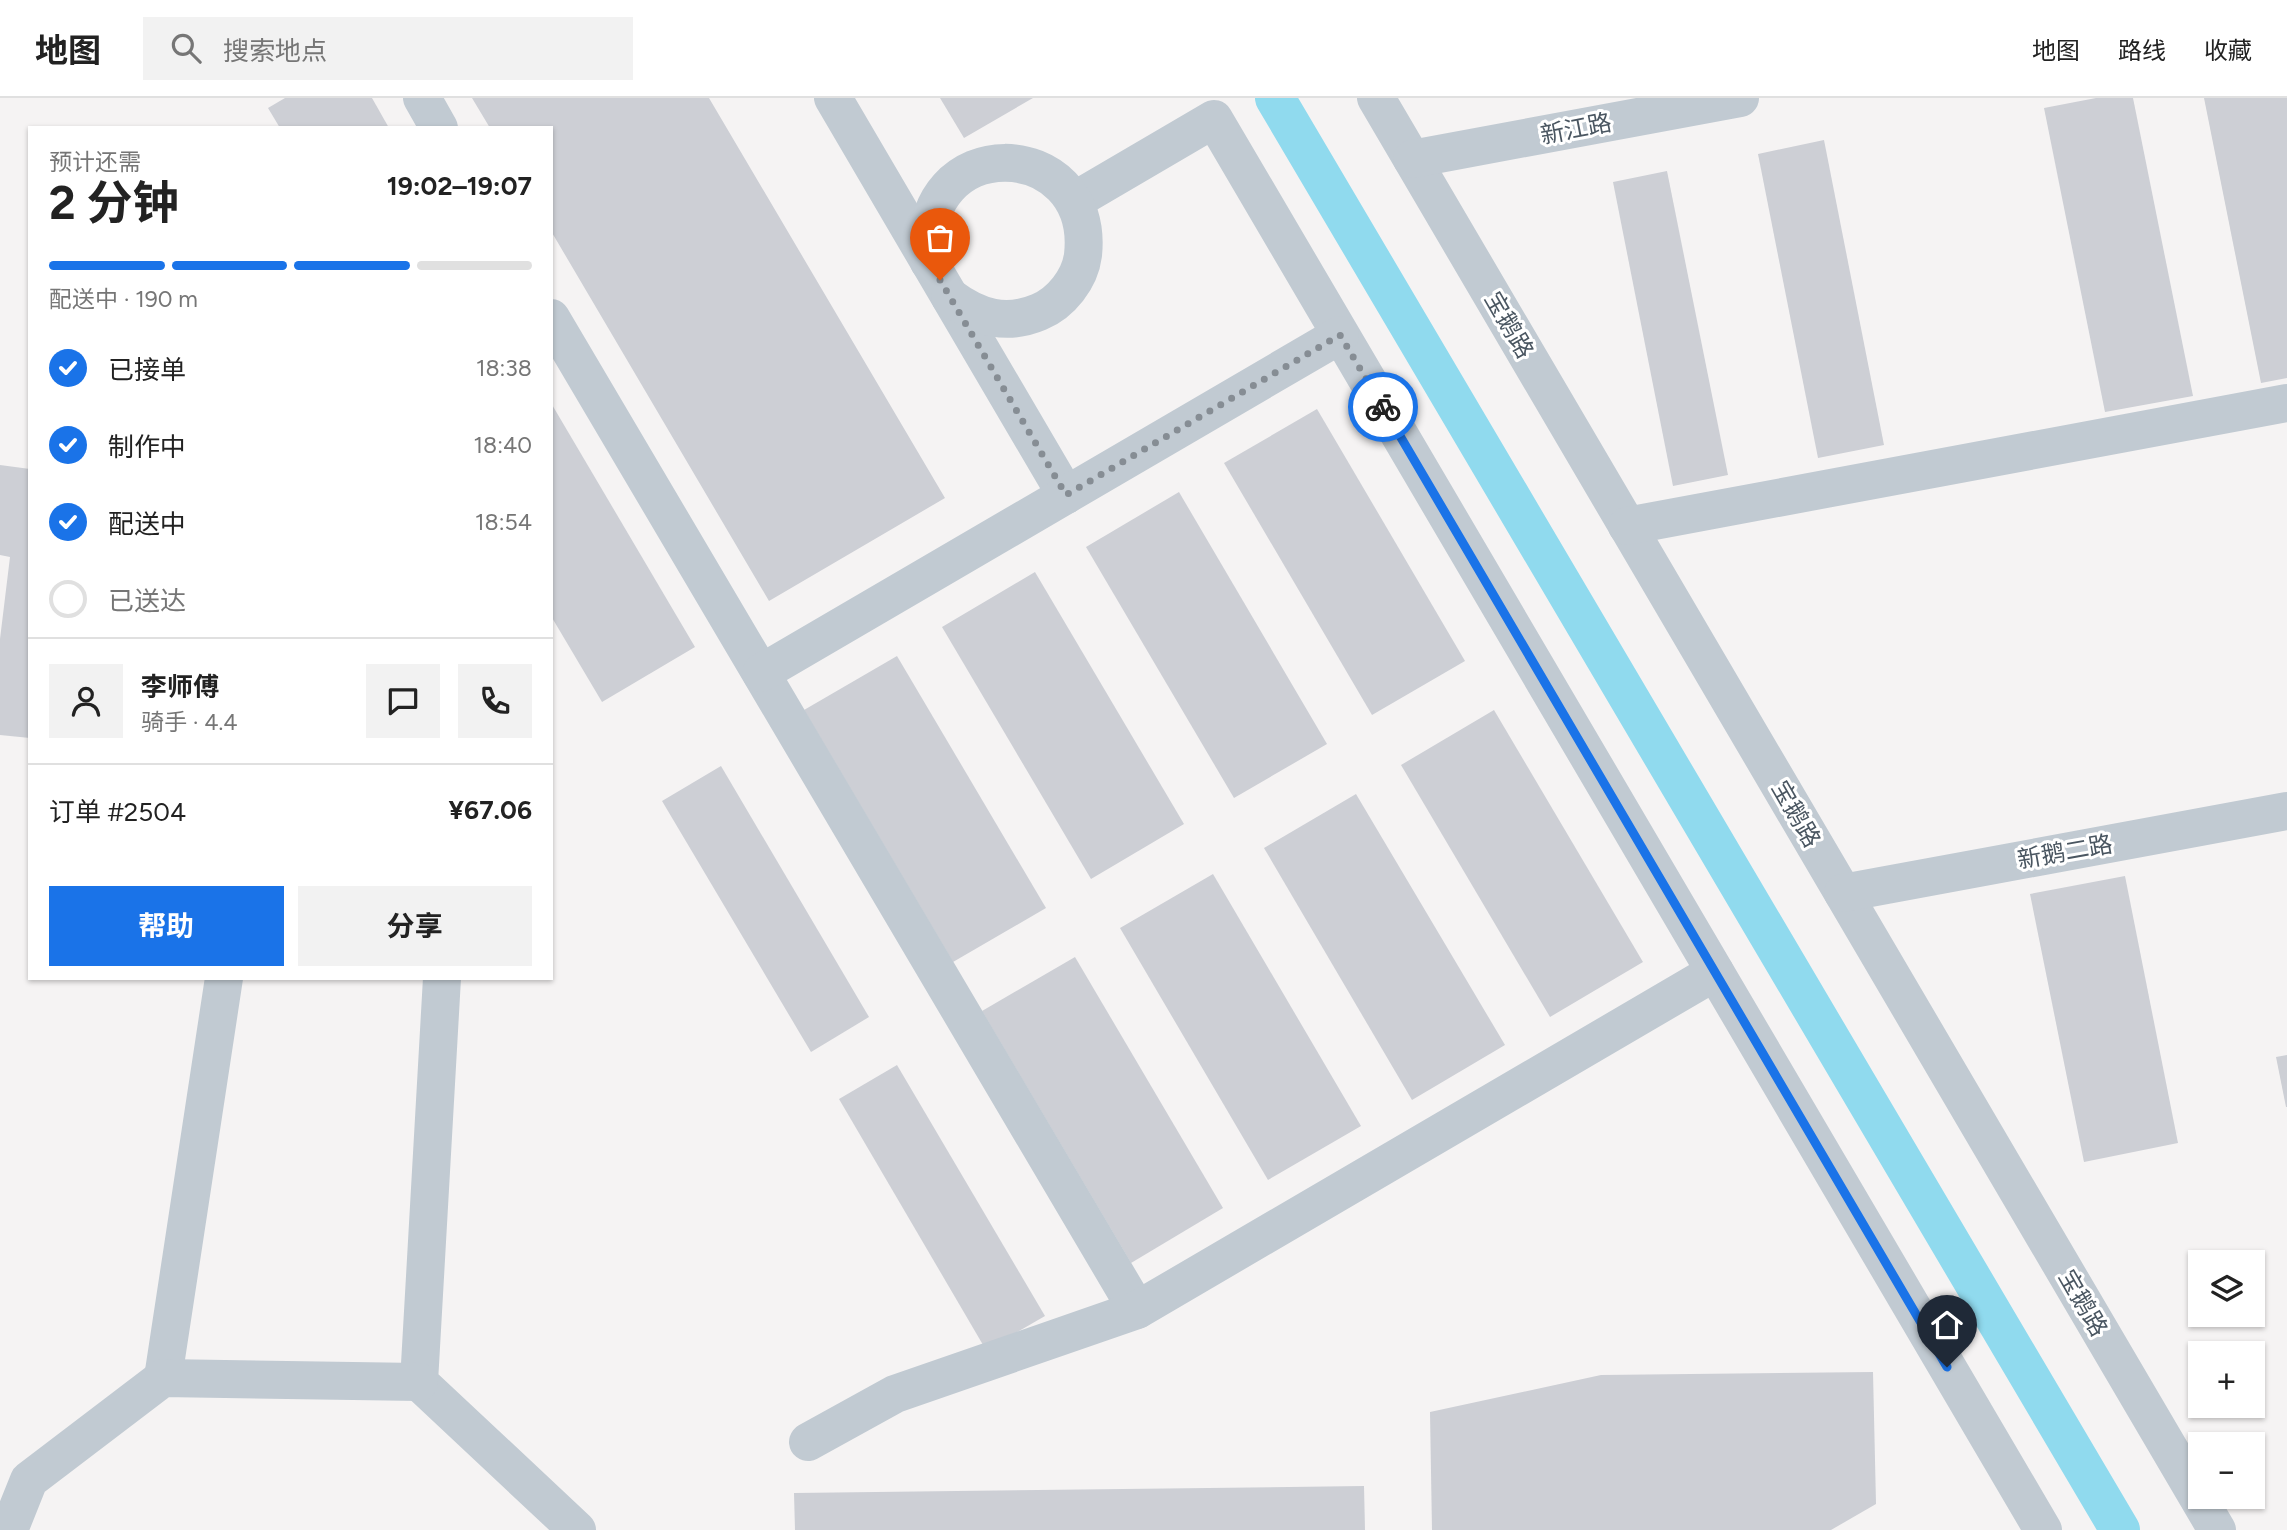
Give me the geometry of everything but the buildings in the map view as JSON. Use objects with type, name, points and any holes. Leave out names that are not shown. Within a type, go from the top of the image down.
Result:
[{"type":"lane","points":[[422,98],[438,126]]},
{"type":"lane","points":[[833,98],[1066,495]]},
{"type":"lane","name":"宝鹅路","points":[[1376,98],[2217,1530]]},
{"type":"lane","name":"新江路","points":[[1412,159],[1740,98]]},
{"type":"lane","points":[[1074,201],[1214,119],[2043,1530]]},
{"type":"lane","points":[[929,262],[929,220],[937,202],[949,185],[985,164],[1025,164],[1045,172],[1061,185],[1074,201],[1083,230],[1082,261],[1074,281],[1062,297],[1036,313],[1006,320],[986,317],[950,297]]},
{"type":"lane","points":[[553,321],[1137,1310]]},
{"type":"lane","points":[[761,673],[1340,335]]},
{"type":"lane","points":[[1627,526],[2287,403]]},
{"type":"lane","name":"新鹅二路","points":[[1843,893],[2287,811]]},
{"type":"lane","points":[[808,1442],[895,1394],[1137,1310],[1715,972]]},
{"type":"lane","points":[[163,1378],[224,980]]},
{"type":"lane","points":[[419,1382],[442,980]]},
{"type":"lane","points":[[9,1530],[29,1480],[163,1378],[419,1382],[576,1530]]},
{"type":"waterway","points":[[1275,98],[2120,1530]]},
{"type":"way so far","points":[[940,280],[1066,495],[1340,335],[1383,407]]},
{"type":"route","points":[[1383,407],[1947,1367]]}]
